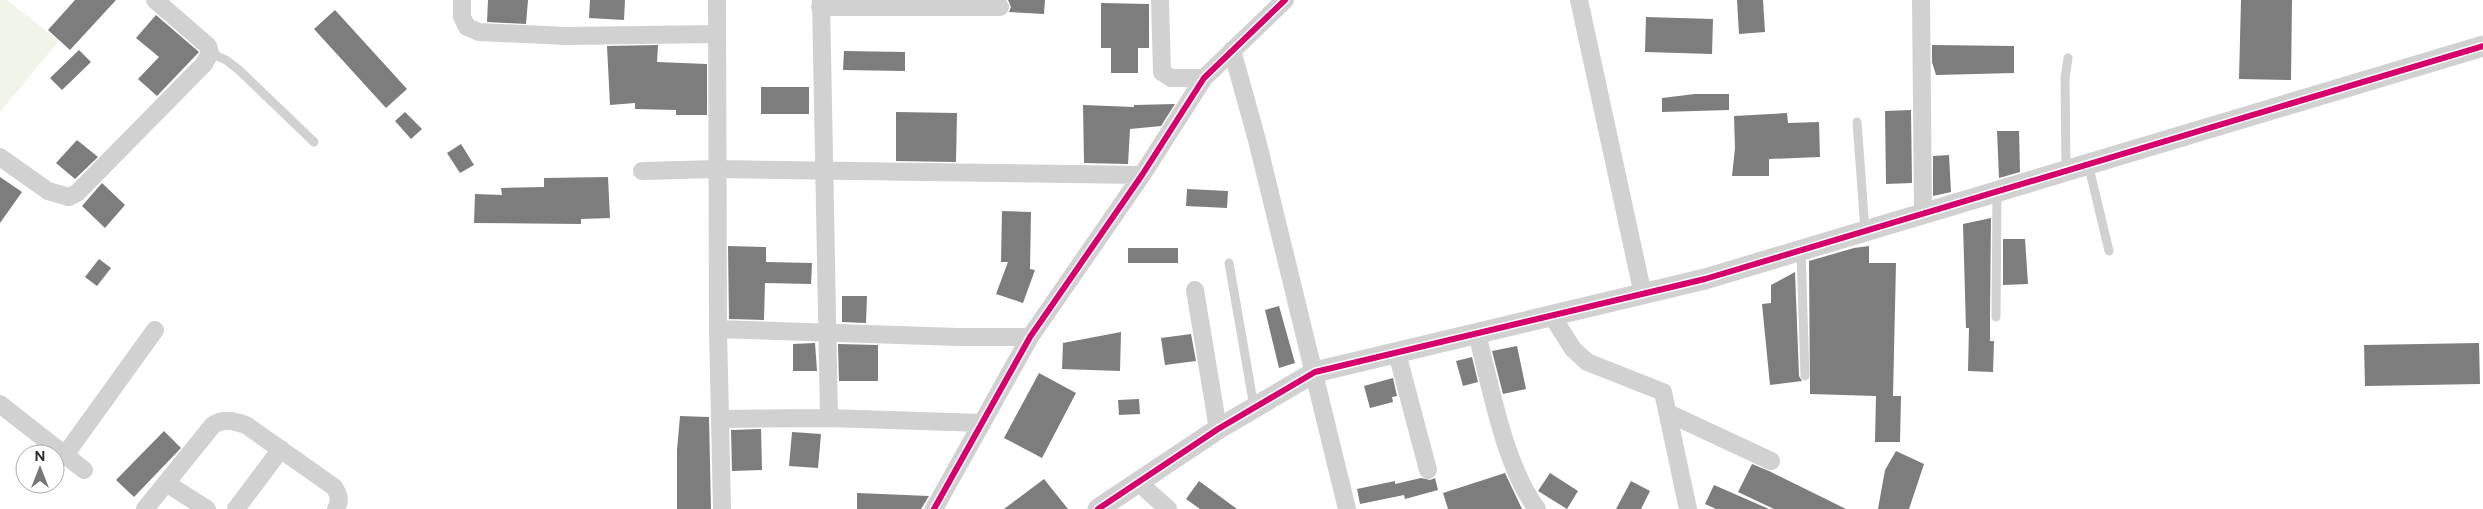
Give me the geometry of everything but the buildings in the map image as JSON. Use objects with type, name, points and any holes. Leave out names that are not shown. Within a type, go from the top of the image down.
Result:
[{"type":"street","points":[[0,157],[48,192],[69,197],[77,193],[204,64],[210,53],[208,46],[155,0]]},
{"type":"street","points":[[462,0],[462,17],[467,27],[479,32],[566,36],[716,34]]},
{"type":"street","points":[[717,0],[718,329],[722,509]]},
{"type":"street","points":[[1160,0],[1162,72],[1171,78],[1204,78]]},
{"type":"street","points":[[934,509],[1030,337],[1142,175],[1204,78],[1285,0]]},
{"type":"street","points":[[1579,0],[1643,295]]},
{"type":"street","points":[[1921,0],[1923,212]]},
{"type":"street","points":[[828,418],[821,4],[1000,7]]},
{"type":"street","points":[[1098,509],[1218,428],[1315,372],[1643,295],[2483,46]]},
{"type":"street","points":[[1232,50],[1260,149],[1348,509]]},
{"type":"street","points":[[642,171],[717,169],[1142,175]]},
{"type":"street","points":[[1195,290],[1218,428]]},
{"type":"street","points":[[1552,316],[1572,349],[1587,362],[1663,392],[1688,509]]},
{"type":"street","points":[[718,329],[958,337],[1030,337]]},
{"type":"street","points":[[84,470],[65,455],[154,330]]},
{"type":"street","points":[[1477,334],[1512,464],[1527,496],[1537,509]]},
{"type":"street","points":[[1397,353],[1428,470]]},
{"type":"street","points":[[0,404],[51,444]]},
{"type":"street","points":[[1668,413],[1771,461]]},
{"type":"street","points":[[720,419],[828,418],[982,423]]},
{"type":"street","points":[[145,509],[213,425],[222,420],[246,425],[334,487],[339,494],[340,500],[336,509]]},
{"type":"street","points":[[236,509],[281,450]]},
{"type":"street","points":[[1138,482],[1168,509]]},
{"type":"street","points":[[166,483],[207,509]]},
{"type":"lane","points":[[210,53],[226,60],[239,70],[314,142]]},
{"type":"lane","points":[[2066,169],[2065,78],[2068,58]]},
{"type":"lane","points":[[1857,122],[1865,230]]},
{"type":"lane","points":[[2088,163],[2109,251]]},
{"type":"lane","points":[[1996,317],[1997,190]]},
{"type":"lane","points":[[1800,250],[1805,376]]},
{"type":"lane","points":[[1229,263],[1254,407]]},
{"type":"shaded area","points":[[0,0],[7,0],[59,41],[0,112]]},
{"type":"cycle path","points":[[934,509],[1030,337],[1142,175],[1204,78],[1285,0]]},
{"type":"cycle path","points":[[1098,509],[1218,429],[1315,372],[1705,279],[2483,46]]}]
